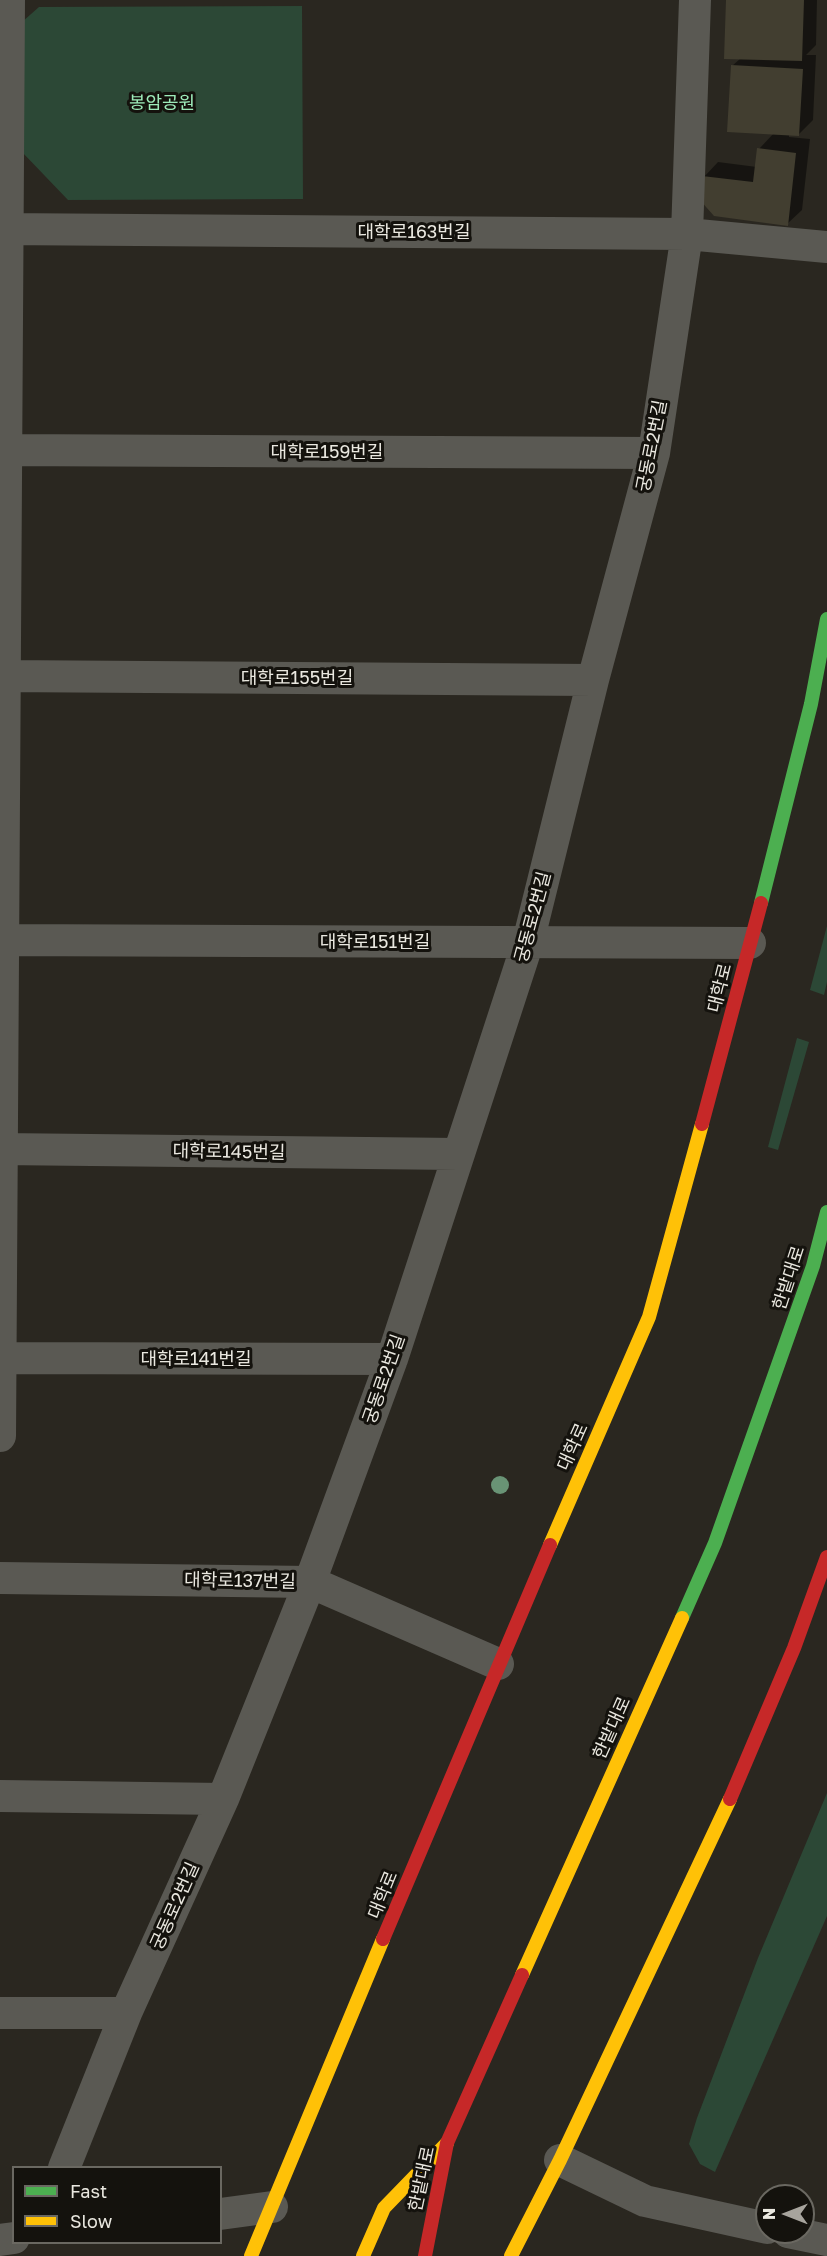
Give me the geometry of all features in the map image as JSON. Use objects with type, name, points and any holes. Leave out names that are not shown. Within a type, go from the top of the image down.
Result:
[{"type":"main road","name":"대학로","points":[[251,2256],[498,1664],[649,1317],[734,1009],[811,705],[827,619]]},
{"type":"main road","name":"한밭대로","points":[[425,2256],[447,2144],[715,1544],[813,1266],[827,1212]]},
{"type":"main road","points":[[511,2256],[560,2160],[714,1836],[794,1648],[827,1557]]},
{"type":"main road","points":[[363,2256],[384,2208],[447,2144]]},
{"type":"main road","points":[[538,2235],[560,2160]]},
{"type":"street","points":[[0,1436],[4,229],[9,0]]},
{"type":"street","name":"궁동로2번길","points":[[65,2166],[126,2013],[223,1799],[310,1582],[392,1359],[528,942],[593,680],[654,453],[687,234],[695,0]]},
{"type":"street","name":"대학로163번길","points":[[4,229],[687,234],[827,247]]},
{"type":"street","name":"대학로159번길","points":[[3,450],[654,453]]},
{"type":"street","name":"대학로155번길","points":[[2,676],[593,680]]},
{"type":"street","name":"대학로151번길","points":[[2,940],[750,943]]},
{"type":"street","name":"대학로145번길","points":[[1,1149],[458,1154]]},
{"type":"street","name":"대학로141번길","points":[[0,1358],[392,1359]]},
{"type":"street","name":"대학로137번길","points":[[0,1578],[310,1582],[498,1664]]},
{"type":"street","points":[[0,1796],[223,1799]]},
{"type":"street","points":[[0,2013],[126,2013]]},
{"type":"street","points":[[560,2160],[645,2201],[755,2225]]},
{"type":"street","points":[[222,2214],[272,2207]]},
{"type":"green space","name":"봉암공원","points":[[302,6],[303,199],[68,200],[22,152],[22,22],[39,7]]},
{"type":"green space","points":[[827,926],[827,982],[824,995],[810,990]]},
{"type":"green space","points":[[797,1038],[809,1042],[778,1150],[768,1147]]},
{"type":"green space","points":[[827,1793],[827,1916],[715,2172],[700,2164],[689,2144],[758,1958]]},
{"type":"building","points":[[726,0],[804,0],[802,61],[724,59]]},
{"type":"building","points":[[731,65],[803,69],[799,136],[727,132]]},
{"type":"building","points":[[757,148],[796,153],[788,226],[714,216],[699,199],[702,176],[753,182]]},
{"type":"traffic: fast","points":[[761,903],[811,704],[827,619]]},
{"type":"traffic: fast","points":[[682,1618],[715,1543],[813,1266],[827,1212]]},
{"type":"traffic: slow","points":[[550,1545],[649,1317],[702,1124]]},
{"type":"traffic: slow","points":[[522,1975],[682,1618]]},
{"type":"traffic: slow","points":[[511,2256],[560,2160],[730,1799]]},
{"type":"traffic: slow","points":[[251,2256],[383,1939]]},
{"type":"traffic: slow","points":[[363,2256],[384,2208],[447,2143]]},
{"type":"traffic: jam","points":[[702,1124],[761,903]]},
{"type":"traffic: jam","points":[[383,1939],[550,1545]]},
{"type":"traffic: jam","points":[[730,1799],[794,1648],[827,1557]]},
{"type":"traffic: jam","points":[[425,2256],[447,2143],[522,1975]]}]
